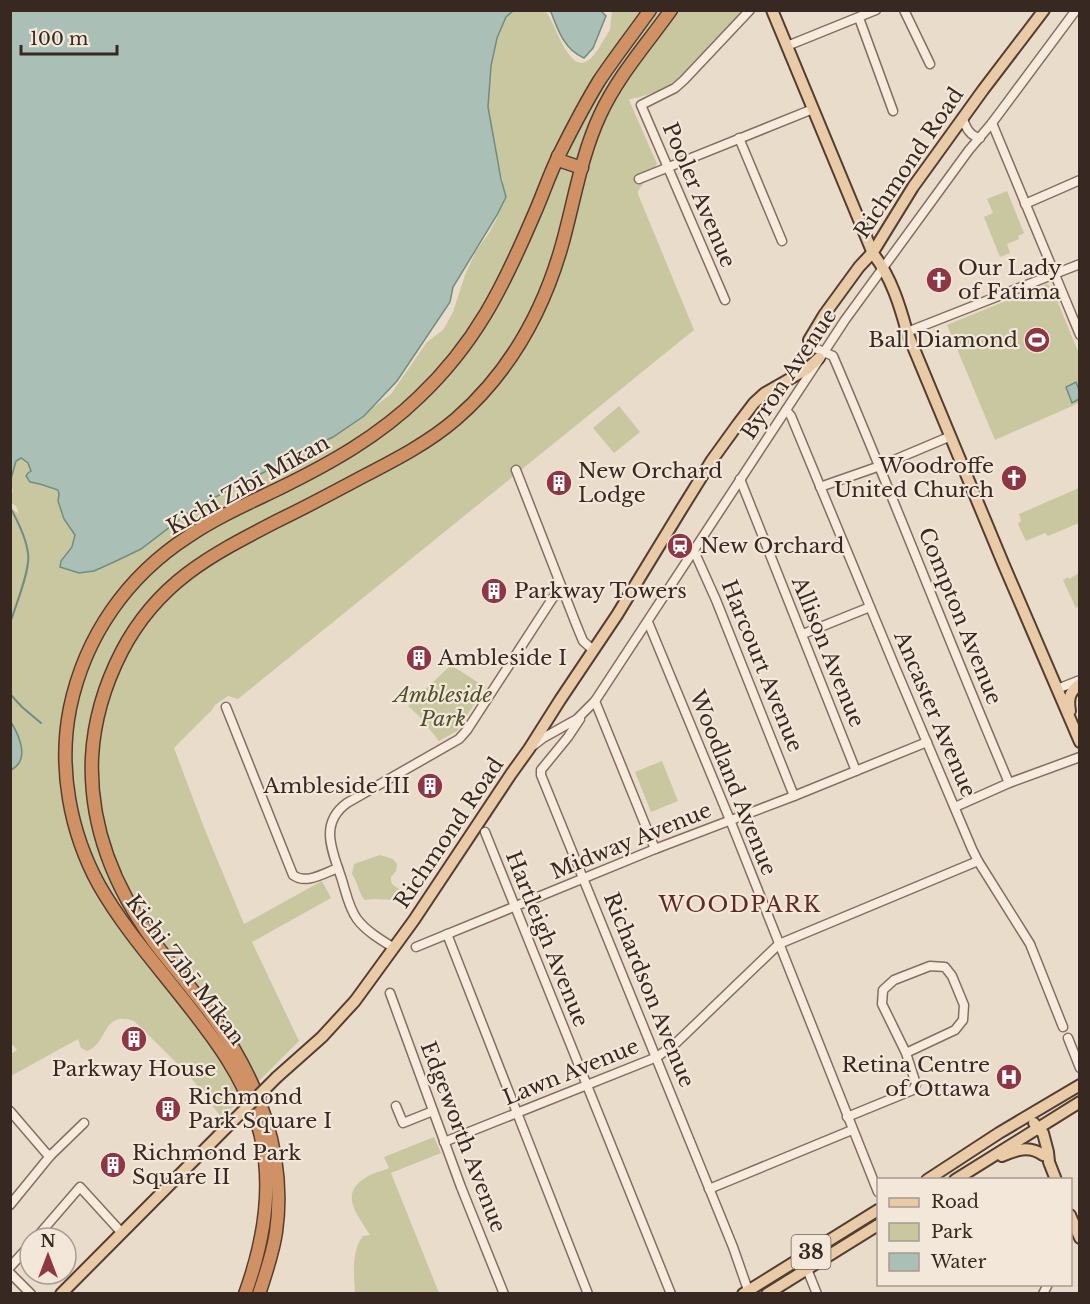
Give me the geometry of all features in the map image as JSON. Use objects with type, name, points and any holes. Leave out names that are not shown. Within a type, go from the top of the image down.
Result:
[{"type":"highway","name":"Kichi Zībī Mīkan","points":[[245,1293],[256,1262],[266,1209],[266,1168],[261,1134],[250,1101],[226,1056],[124,924],[97,881],[83,850],[71,808],[66,775],[67,726],[75,687],[86,657],[106,617],[127,590],[158,559],[188,536],[215,520],[309,473],[362,443],[401,414],[446,369],[477,329],[502,286],[558,156],[600,80],[650,10]]},
{"type":"highway","name":"Kichi Zībī Mīkan","points":[[259,1293],[271,1258],[276,1230],[277,1169],[269,1129],[254,1087],[234,1048],[141,923],[111,868],[98,829],[92,786],[93,745],[101,703],[111,675],[130,637],[147,613],[182,577],[224,548],[412,451],[451,423],[491,383],[515,351],[544,296],[562,247],[583,164],[600,115],[633,58],[671,10]]},
{"type":"highway","points":[[558,156],[564,154],[583,164]]},
{"type":"main road","points":[[772,10],[880,271],[903,316],[907,332],[1080,742]]},
{"type":"main road","name":"Richmond Road","points":[[809,340],[859,267],[873,253],[905,199],[1004,61],[1044,10]]},
{"type":"main road","name":"Richmond Road","points":[[61,1293],[355,1001],[414,920],[529,749],[617,615],[712,460],[754,402],[765,393],[807,369],[822,355]]},
{"type":"main road","points":[[1071,723],[1069,699],[1071,691],[1080,682]]},
{"type":"main road","points":[[929,1178],[1080,1084]]},
{"type":"main road","points":[[957,1178],[1080,1102]]},
{"type":"main road","points":[[1030,1114],[1037,1128],[1043,1133],[1048,1152],[1046,1159]]},
{"type":"main road","points":[[979,1165],[1008,1154],[1030,1149],[1046,1159],[1056,1178]]},
{"type":"main road","name":"38","points":[[746,1292],[877,1211]]},
{"type":"main road","name":"38","points":[[767,1293],[877,1226]]},
{"type":"street","name":"Pooler Avenue","points":[[724,300],[641,105],[675,88],[750,10]]},
{"type":"street","points":[[787,46],[876,10]]},
{"type":"street","points":[[904,10],[930,64]]},
{"type":"street","name":"Byron Avenue","points":[[529,749],[543,738],[577,719],[594,702],[845,320],[1076,10]]},
{"type":"street","points":[[858,18],[893,111]]},
{"type":"street","points":[[639,179],[813,109]]},
{"type":"street","points":[[963,118],[971,134],[980,138]]},
{"type":"street","points":[[992,123],[1080,335]]},
{"type":"street","points":[[739,138],[783,241]]},
{"type":"street","points":[[1025,204],[1080,180]]},
{"type":"street","points":[[907,332],[1080,264]]},
{"type":"street","name":"Compton Avenue","points":[[809,340],[822,355],[833,356],[1009,783]]},
{"type":"street","name":"Ancaster Avenue","points":[[786,410],[790,414],[978,861],[1030,944],[1063,1027]]},
{"type":"street","points":[[820,487],[880,466],[951,436]]},
{"type":"street","points":[[516,470],[583,641],[593,650]]},
{"type":"street","name":"Allison Avenue","points":[[740,479],[856,771]]},
{"type":"street","name":"Harcourt Avenue","points":[[694,551],[716,600],[794,796]]},
{"type":"street","points":[[394,948],[364,927],[355,916],[331,848],[329,838],[331,823],[336,813],[347,803],[459,739],[554,596],[564,593]]},
{"type":"street","points":[[802,634],[870,607]]},
{"type":"street","name":"Woodland Avenue","points":[[648,622],[877,1187]]},
{"type":"street","points":[[1057,689],[1080,682]]},
{"type":"street","points":[[594,702],[655,849]]},
{"type":"street","points":[[226,707],[293,875],[300,880],[307,880],[338,868]]},
{"type":"street","name":"Richardson Avenue","points":[[584,713],[541,770],[543,779],[732,1245],[746,1292]]},
{"type":"street","name":"Midway Avenue","points":[[416,947],[655,849],[927,742]]},
{"type":"street","points":[[955,807],[1009,783],[1080,757]]},
{"type":"street","name":"Hartleigh Avenue","points":[[485,832],[671,1293]]},
{"type":"street","name":"Lawn Avenue","points":[[444,1142],[657,1057],[676,1043],[779,944],[978,861]]},
{"type":"street","points":[[447,934],[588,1293]]},
{"type":"street","points":[[847,1117],[913,1090],[916,1084],[906,1053],[882,1004],[883,990],[894,980],[930,966],[945,967],[952,976],[964,1005],[963,1020],[955,1030],[906,1053]]},
{"type":"street","name":"Edgeworth Avenue","points":[[390,993],[461,1187],[504,1293]]},
{"type":"street","points":[[1068,1038],[1080,1068]]},
{"type":"street","points":[[396,1106],[403,1123],[433,1111]]},
{"type":"street","points":[[10,1111],[50,1156]]},
{"type":"street","points":[[10,1205],[50,1156],[84,1123]]},
{"type":"street","points":[[709,1188],[852,1130]]},
{"type":"street","points":[[46,1226],[80,1187],[121,1232]]},
{"type":"street","points":[[807,1269],[817,1293]]},
{"type":"street","points":[[10,1273],[31,1293]]},
{"type":"green space","points":[[512,11],[547,13],[568,53],[581,63],[594,55],[610,29],[612,11],[742,11],[678,79],[657,91],[629,100],[657,164],[638,194],[694,330],[238,699],[228,696],[215,705],[174,748],[244,924],[322,881],[331,898],[252,942],[299,1041],[222,1118],[188,1074],[134,1021],[116,1020],[106,1029],[99,1042],[87,1051],[81,1048],[78,1039],[11,1076],[11,1054],[17,1050],[11,1043],[11,508],[19,514],[16,506],[11,503],[13,491],[10,479],[16,461],[21,458],[28,463],[31,471],[26,478],[31,483],[59,491],[58,499],[64,519],[75,535],[72,547],[61,561],[60,567],[79,573],[94,571],[114,562],[185,512],[358,419],[391,394],[427,342],[443,330],[453,312],[465,275],[476,251],[497,218],[503,182],[493,148],[485,84],[499,25]]},
{"type":"green space","points":[[1007,191],[1024,233],[1018,236],[1019,239],[1007,244],[1010,253],[1000,257],[984,217],[993,213],[987,199]]},
{"type":"green space","points":[[1047,284],[1052,288],[1079,354],[1079,403],[995,440],[947,325]]},
{"type":"green space","points":[[619,406],[640,432],[614,453],[593,428]]},
{"type":"green space","points":[[1079,488],[1079,523],[1048,536],[1045,533],[1026,541],[1018,524],[1021,521],[1019,514]]},
{"type":"green space","points":[[1079,573],[1079,606],[1076,608],[1063,580]]},
{"type":"green space","name":"Ambleside Park","points":[[451,665],[485,687],[457,731],[439,741],[408,706]]},
{"type":"green space","points":[[662,761],[678,801],[651,812],[635,772]]},
{"type":"green space","points":[[380,855],[393,859],[397,864],[391,882],[402,891],[401,897],[396,900],[365,900],[352,874],[354,864]]},
{"type":"green space","points":[[434,1137],[441,1153],[391,1173],[439,1293],[355,1293],[354,1263],[357,1249],[363,1236],[370,1235],[352,1203],[354,1189],[370,1175],[389,1168],[384,1157]]},
{"type":"water","points":[[11,10],[513,11],[506,17],[497,38],[491,66],[488,107],[506,197],[453,287],[450,302],[397,381],[364,416],[333,437],[196,507],[141,549],[94,571],[79,573],[60,567],[61,561],[72,547],[75,535],[64,519],[58,501],[58,490],[30,482],[26,476],[31,471],[28,463],[21,458],[16,461],[11,479]]},
{"type":"water","points":[[549,11],[601,11],[606,16],[593,48],[584,58],[577,55],[567,45]]},
{"type":"water","points":[[1076,382],[1079,399],[1072,403],[1066,387]]},
{"type":"water","points":[[11,722],[20,741],[22,754],[17,766],[11,770]]},
{"type":"waterway","points":[[10,623],[22,588],[28,560],[24,537],[11,509]]},
{"type":"waterway","points":[[10,694],[41,723]]},
{"type":"place","name":"Our Lady of Fatima","points":[[939,280]]},
{"type":"place","name":"Ball Diamond","points":[[1037,340]]},
{"type":"place","name":"Woodroffe United Church","points":[[1014,478]]},
{"type":"place","name":"New Orchard Lodge","points":[[559,483]]},
{"type":"place","name":"New Orchard","points":[[680,546]]},
{"type":"place","name":"Parkway Towers","points":[[494,591]]},
{"type":"place","name":"Ambleside I","points":[[419,658]]},
{"type":"place","name":"Ambleside III","points":[[430,786]]},
{"type":"place","name":"Parkway House","points":[[134,1039]]},
{"type":"place","name":"Retina Centre of Ottawa","points":[[1009,1077]]},
{"type":"place","name":"Richmond Park Square I","points":[[168,1109]]},
{"type":"place","name":"Richmond Park Square II","points":[[113,1165]]},
{"type":"district","name":"WOODPARK","points":[[740,904]]}]
